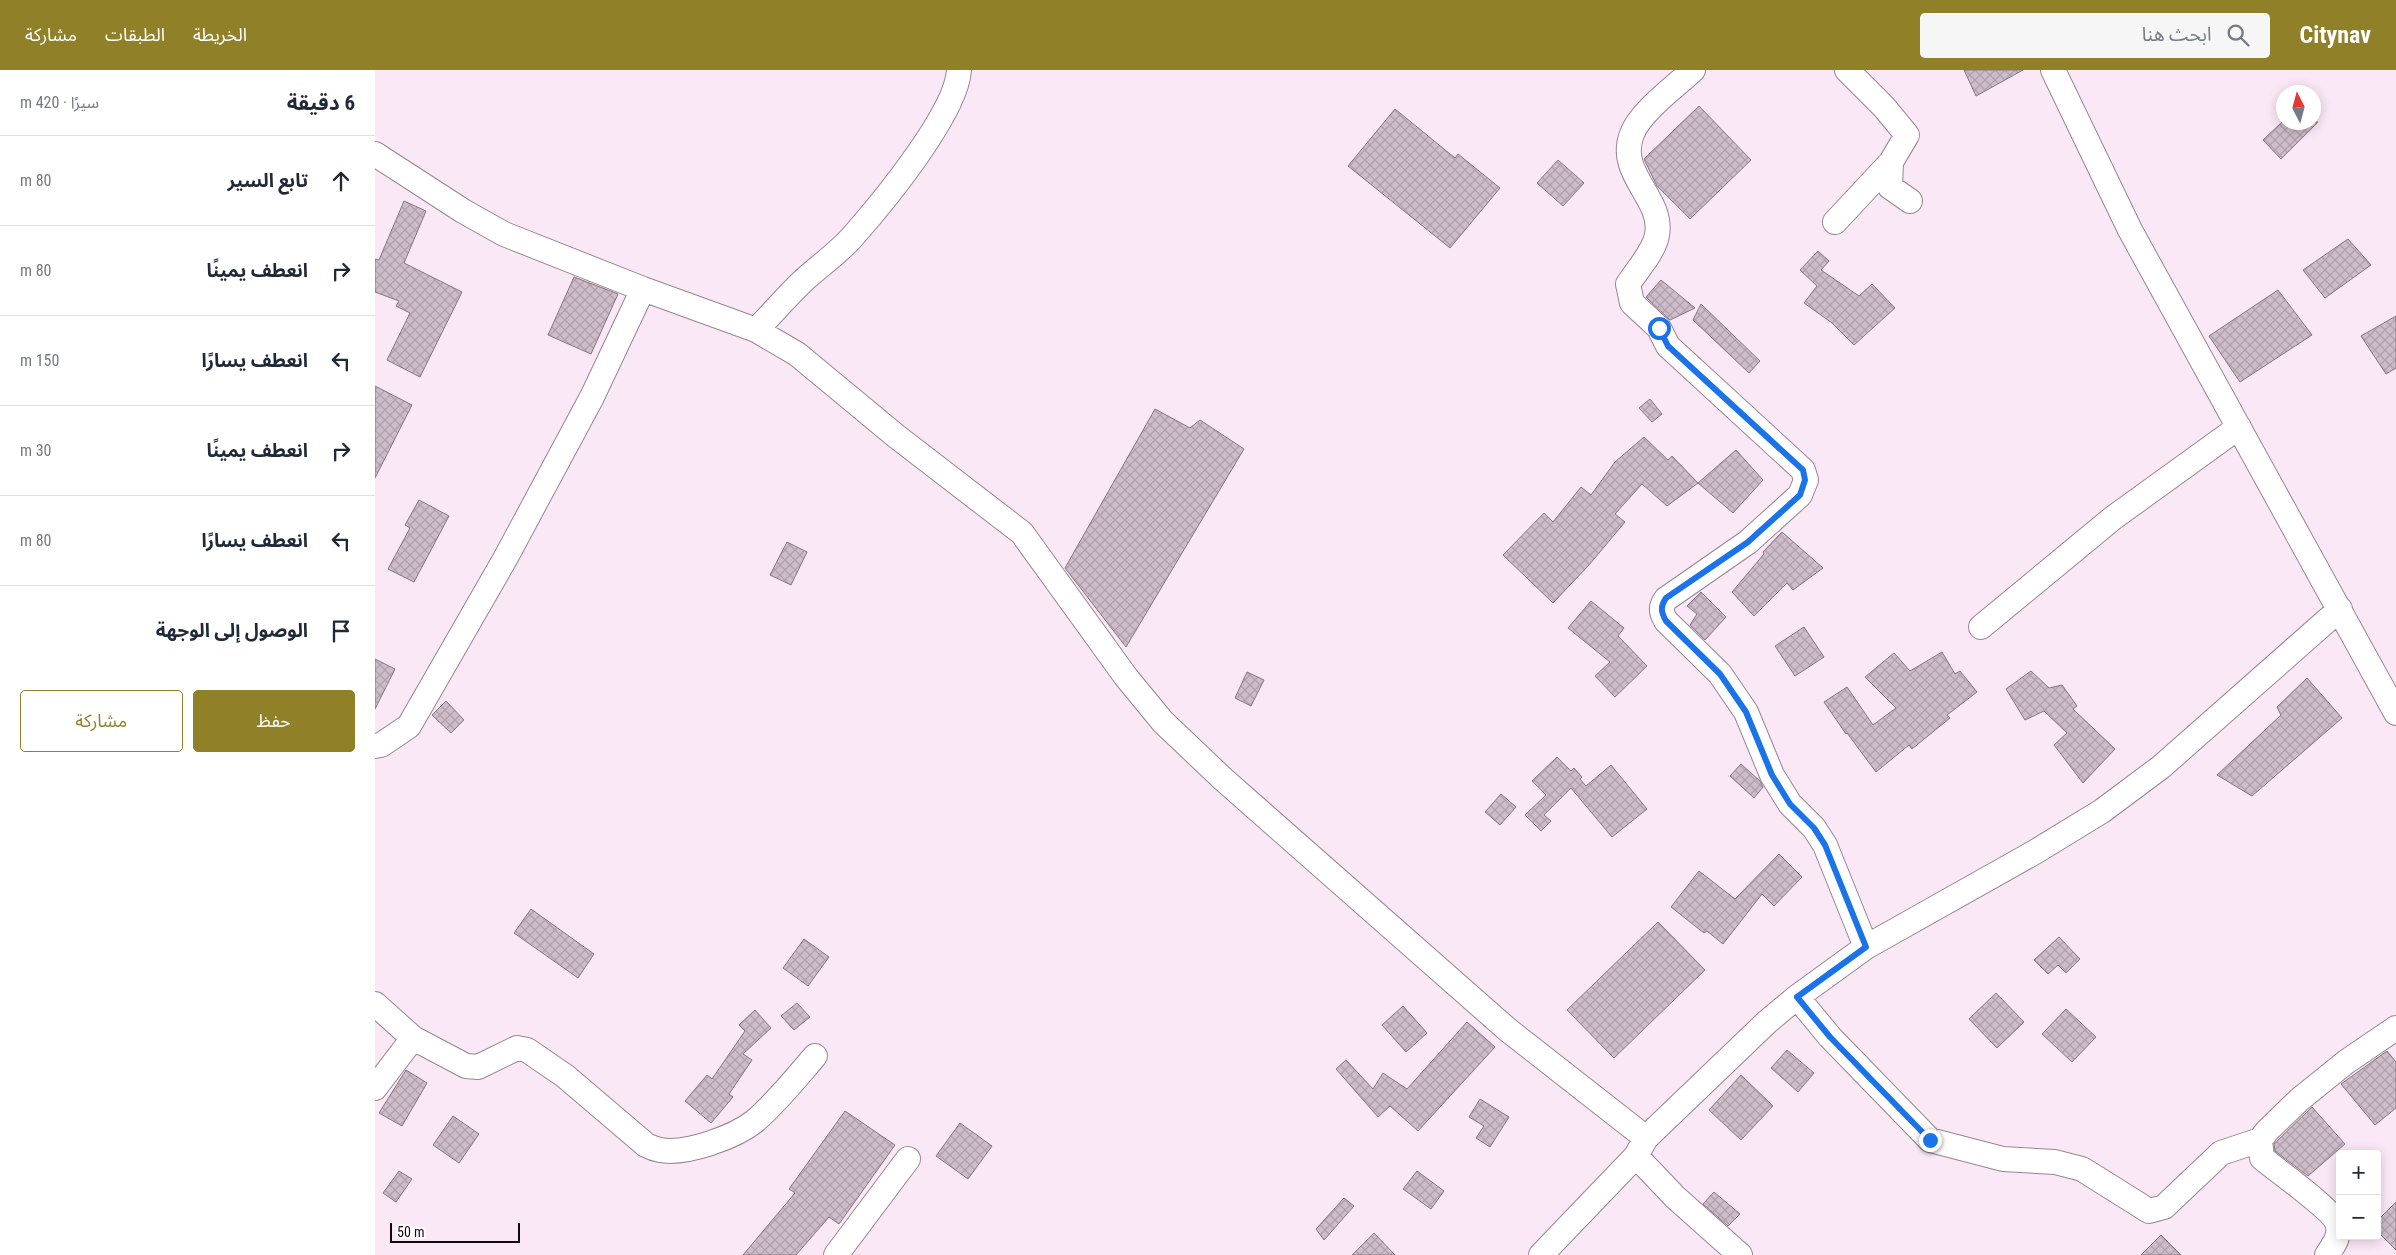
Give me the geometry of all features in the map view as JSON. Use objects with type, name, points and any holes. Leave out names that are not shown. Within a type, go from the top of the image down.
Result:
[{"type":"street","points":[[756,330],[802,282],[853,236],[907,168],[943,116],[959,81],[959,70]]},
{"type":"street","points":[[1693,70],[1640,120],[1632,133],[1628,150],[1630,166],[1649,202],[1655,218],[1657,234],[1651,249],[1628,284],[1632,303],[1659,328],[1668,346],[1803,470],[1805,480],[1800,495],[1748,542],[1666,598],[1662,604],[1661,613],[1666,621],[1720,674],[1746,712],[1772,775],[1790,804],[1814,828],[1825,845],[1866,947]]},
{"type":"street","points":[[1835,222],[1891,162],[1907,135],[1884,107],[1847,70]]},
{"type":"street","points":[[2053,70],[2130,230],[2396,713]]},
{"type":"street","points":[[375,154],[463,211],[505,234],[643,289],[756,330],[797,354],[896,436],[1021,533],[1125,676],[1163,722],[1317,864],[1641,1147],[1675,1197],[1740,1255]]},
{"type":"street","points":[[1891,162],[1890,187],[1910,200]]},
{"type":"street","points":[[375,746],[381,746],[409,726],[505,559],[592,397],[643,289]]},
{"type":"street","points":[[1981,627],[2113,518],[2239,427]]},
{"type":"street","points":[[1541,1255],[1641,1147],[1767,1022],[1797,997],[1866,947],[2035,852],[2102,811],[2161,767],[2340,609]]},
{"type":"street","points":[[1797,997],[1836,1043],[1930,1140],[2003,1160],[2055,1162],[2082,1169],[2149,1211],[2164,1207],[2221,1153],[2260,1140],[2267,1130],[2299,1100],[2346,1062],[2396,1028]]},
{"type":"street","points":[[375,1004],[413,1038],[466,1066],[477,1067],[517,1048],[527,1050],[579,1088],[646,1145],[661,1150],[700,1146],[730,1136],[753,1122],[781,1095],[815,1056]]},
{"type":"street","points":[[375,1088],[413,1038]]},
{"type":"street","points":[[2260,1140],[2261,1158],[2320,1205],[2332,1216],[2338,1225],[2336,1242],[2327,1255]]},
{"type":"street","points":[[836,1255],[907,1159]]},
{"type":"building","points":[[1964,70],[2023,70],[1976,96]]},
{"type":"building","points":[[1699,106],[1751,160],[1690,219],[1657,186],[1644,159]]},
{"type":"building","points":[[1395,109],[1455,158],[1458,154],[1500,188],[1450,248],[1348,166]]},
{"type":"building","points":[[2276,128],[2276,130],[2310,130],[2281,159],[2263,140]]},
{"type":"building","points":[[1558,160],[1584,183],[1563,206],[1537,183]]},
{"type":"building","points":[[404,201],[426,211],[404,263],[462,292],[420,377],[387,360],[410,313],[396,306],[399,301],[375,292],[375,259],[379,260]]},
{"type":"building","points":[[2348,239],[2371,265],[2325,298],[2303,270]]},
{"type":"building","points":[[1818,251],[1829,261],[1821,270],[1859,296],[1872,284],[1895,308],[1854,345],[1832,323],[1804,303],[1817,286],[1800,270]]},
{"type":"building","points":[[574,277],[618,294],[591,354],[548,335]]},
{"type":"building","points":[[1661,280],[1695,308],[1670,320],[1646,297]]},
{"type":"building","points":[[2278,290],[2312,335],[2240,382],[2209,336]]},
{"type":"building","points":[[1701,304],[1760,361],[1749,373],[1693,320]]},
{"type":"building","points":[[2396,316],[2396,368],[2386,374],[2361,336]]},
{"type":"building","points":[[375,386],[412,405],[375,478]]},
{"type":"building","points":[[1650,399],[1662,414],[1652,422],[1639,408]]},
{"type":"building","points":[[1155,409],[1190,428],[1200,420],[1244,449],[1126,647],[1065,568]]},
{"type":"building","points":[[1644,437],[1668,460],[1672,456],[1698,483],[1667,506],[1642,484],[1615,514],[1625,522],[1589,565],[1553,603],[1503,555],[1544,513],[1553,522],[1581,487],[1591,495],[1615,462]]},
{"type":"building","points":[[1736,450],[1763,480],[1733,513],[1698,483]]},
{"type":"building","points":[[419,500],[449,516],[414,582],[388,569],[410,528],[405,525]]},
{"type":"building","points":[[1782,532],[1823,568],[1793,590],[1787,583],[1754,616],[1732,592],[1764,554],[1763,552]]},
{"type":"building","points":[[787,542],[807,552],[791,585],[770,575]]},
{"type":"building","points":[[1701,592],[1726,617],[1705,640],[1690,625],[1697,614],[1687,606]]},
{"type":"building","points":[[1591,601],[1624,628],[1618,636],[1647,666],[1615,697],[1595,676],[1610,662],[1568,628]]},
{"type":"building","points":[[1804,627],[1824,657],[1795,676],[1775,646]]},
{"type":"building","points":[[1942,652],[1955,674],[1960,671],[1977,692],[1947,715],[1950,718],[1912,749],[1909,745],[1876,772],[1824,702],[1847,687],[1873,725],[1896,708],[1865,677],[1894,653],[1910,671]]},
{"type":"building","points":[[375,659],[395,669],[375,709]]},
{"type":"building","points":[[2031,671],[2049,688],[2062,685],[2077,706],[2073,709],[2115,749],[2083,783],[2054,745],[2067,733],[2044,711],[2025,720],[2006,689]]},
{"type":"building","points":[[1247,672],[1264,680],[1251,706],[1235,698]]},
{"type":"building","points":[[2307,678],[2342,718],[2252,796],[2217,775],[2281,715],[2277,707]]},
{"type":"building","points":[[446,701],[464,720],[451,733],[432,715]]},
{"type":"building","points":[[1557,757],[1571,771],[1574,768],[1582,777],[1580,779],[1586,786],[1611,765],[1647,809],[1612,837],[1571,788],[1544,815],[1551,821],[1541,831],[1525,815],[1546,795],[1532,781]]},
{"type":"building","points":[[1741,764],[1760,781],[1763,787],[1754,798],[1730,776]]},
{"type":"building","points":[[1501,794],[1516,807],[1500,825],[1485,812]]},
{"type":"building","points":[[1779,854],[1802,877],[1774,906],[1762,894],[1723,944],[1707,931],[1704,933],[1671,907],[1699,871],[1735,899]]},
{"type":"building","points":[[531,909],[594,954],[578,978],[514,933]]},
{"type":"building","points":[[1658,922],[1705,970],[1614,1058],[1567,1010]]},
{"type":"building","points":[[2059,937],[2080,959],[2066,973],[2058,965],[2048,974],[2034,960]]},
{"type":"building","points":[[804,939],[829,957],[808,986],[783,968]]},
{"type":"building","points":[[1996,993],[2024,1022],[1997,1048],[1969,1019]]},
{"type":"building","points":[[797,1003],[810,1017],[794,1030],[781,1016]]},
{"type":"building","points":[[1403,1006],[1427,1033],[1406,1052],[1382,1025]]},
{"type":"building","points":[[2066,1009],[2096,1037],[2072,1062],[2042,1034]]},
{"type":"building","points":[[755,1010],[771,1028],[743,1054],[752,1060],[729,1094],[733,1097],[711,1123],[685,1101],[707,1075],[712,1079],[745,1031],[739,1025]]},
{"type":"building","points":[[1467,1022],[1495,1047],[1418,1131],[1390,1106],[1378,1117],[1336,1069],[1346,1060],[1373,1089],[1383,1073],[1407,1089]]},
{"type":"building","points":[[1787,1050],[1814,1073],[1798,1092],[1771,1068]]},
{"type":"building","points":[[2387,1051],[2396,1062],[2396,1108],[2375,1125],[2341,1084]]},
{"type":"building","points":[[406,1070],[427,1083],[402,1126],[379,1113]]},
{"type":"building","points":[[1741,1075],[1773,1106],[1741,1140],[1709,1110]]},
{"type":"building","points":[[1480,1099],[1509,1117],[1490,1147],[1476,1138],[1484,1126],[1469,1117]]},
{"type":"building","points":[[2312,1107],[2345,1144],[2308,1176],[2275,1151],[2274,1144]]},
{"type":"building","points":[[845,1111],[895,1145],[839,1224],[829,1217],[796,1255],[743,1255],[795,1193],[789,1189]]},
{"type":"building","points":[[453,1116],[479,1134],[459,1163],[433,1145]]},
{"type":"building","points":[[960,1123],[992,1146],[968,1179],[936,1156]]},
{"type":"building","points":[[399,1171],[412,1179],[396,1202],[383,1193]]},
{"type":"building","points":[[1417,1171],[1444,1191],[1431,1209],[1403,1189]]},
{"type":"building","points":[[1714,1192],[1740,1214],[1728,1226],[1703,1204]]},
{"type":"building","points":[[1344,1198],[1354,1206],[1324,1240],[1316,1229]]},
{"type":"building","points":[[2396,1202],[2396,1250],[2381,1235],[2381,1217]]},
{"type":"building","points":[[1374,1233],[1395,1255],[1352,1255]]},
{"type":"building","points":[[2161,1235],[2181,1255],[2141,1255]]},
{"type":"route","points":[[1659,328],[1668,346],[1803,470],[1805,480],[1800,495],[1748,542],[1666,598],[1662,604],[1661,613],[1666,621],[1720,674],[1746,712],[1763,758],[1772,775],[1790,804],[1814,828],[1825,845],[1866,947],[1797,997],[1865,1075],[1900,1107],[1930,1140]]}]
